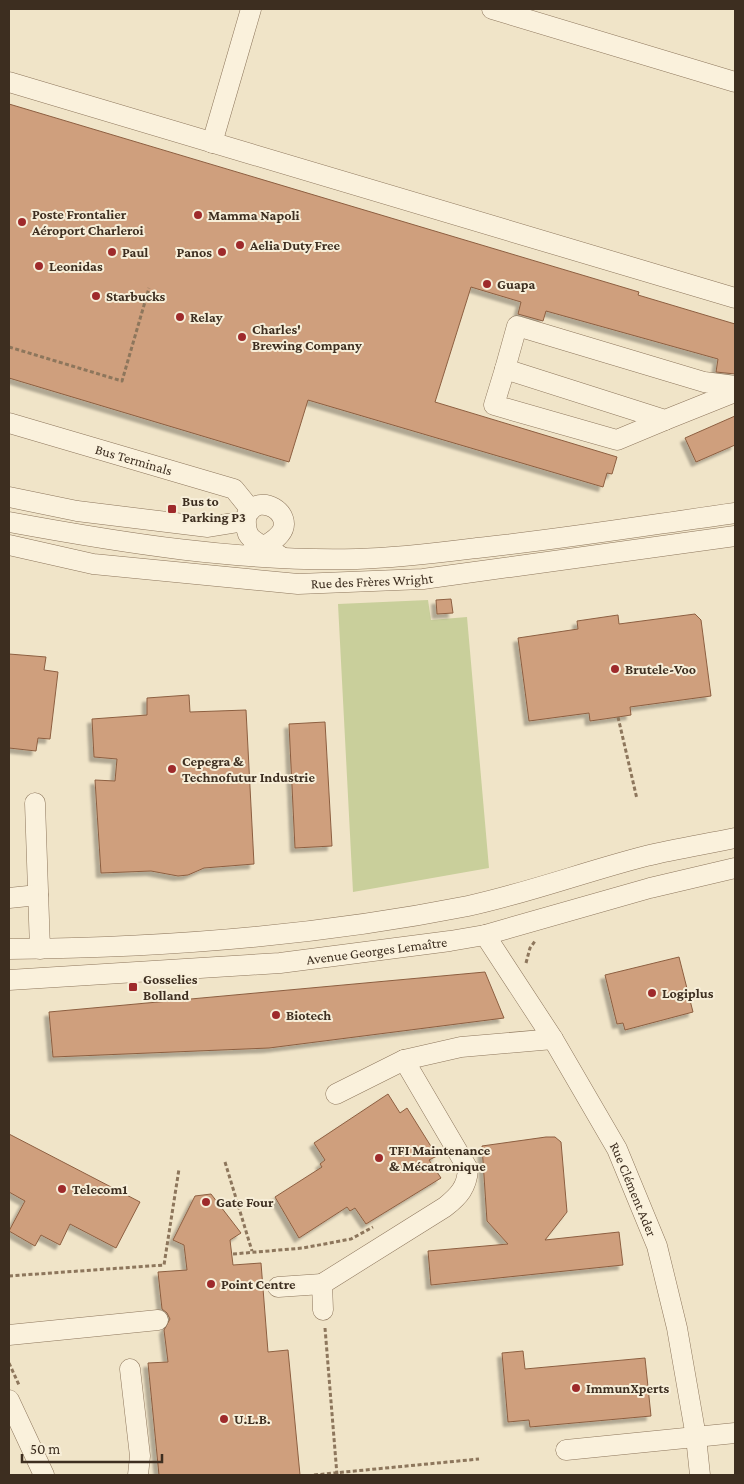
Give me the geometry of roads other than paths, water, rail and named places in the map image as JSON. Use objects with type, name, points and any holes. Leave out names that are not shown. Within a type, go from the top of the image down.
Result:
[{"type":"street","points":[[212,143],[251,9]]},
{"type":"street","points":[[492,9],[735,82]]},
{"type":"street","points":[[9,82],[735,298]]},
{"type":"street","points":[[735,386],[704,382],[517,326],[494,405],[617,440],[735,392]]},
{"type":"street","points":[[505,369],[665,420]]},
{"type":"street","name":"Bus Terminals","points":[[9,423],[234,489],[248,516]]},
{"type":"street","points":[[9,497],[77,511],[208,527],[248,516],[262,504],[275,507],[284,523],[280,535],[265,546],[247,555]]},
{"type":"street","points":[[9,522],[152,546],[284,558],[356,560],[401,558],[553,540],[735,513]]},
{"type":"street","points":[[248,516],[248,534],[284,558]]},
{"type":"street","name":"Rue des Frères Wright","points":[[9,545],[93,564],[298,584],[423,579],[735,536]]},
{"type":"street","points":[[35,803],[40,949]]},
{"type":"street","name":"Avenue Georges Lemaître","points":[[9,949],[141,945],[316,930],[469,905],[648,856],[735,838]]},
{"type":"street","name":"Avenue Georges Lemaître","points":[[9,980],[280,963],[450,941],[486,935],[650,888],[735,868]]},
{"type":"street","points":[[9,898],[38,895]]},
{"type":"street","name":"Rue Clément Ader","points":[[486,935],[553,1039],[617,1149],[657,1246],[678,1328],[696,1437],[700,1475]]},
{"type":"street","points":[[336,1094],[404,1060],[461,1047],[553,1039]]},
{"type":"street","points":[[278,1287],[322,1284],[445,1207],[458,1197],[467,1182],[468,1169],[404,1060]]},
{"type":"street","points":[[322,1284],[323,1310]]},
{"type":"street","points":[[9,1335],[158,1320]]},
{"type":"street","points":[[130,1369],[140,1456],[138,1475]]},
{"type":"street","points":[[9,1400],[44,1475]]},
{"type":"street","points":[[566,1450],[735,1433]]},
{"type":"place","name":"Mamma Napoli","points":[[198,215]]},
{"type":"place","name":"Poste Frontalier Aéroport Charleroi","points":[[22,222]]},
{"type":"place","name":"Aelia Duty Free","points":[[240,245]]},
{"type":"place","name":"Paul","points":[[112,252]]},
{"type":"place","name":"Panos","points":[[222,252]]},
{"type":"place","name":"Leonidas","points":[[39,266]]},
{"type":"place","name":"Guapa","points":[[487,284]]},
{"type":"place","name":"Starbucks","points":[[96,296]]},
{"type":"place","name":"Relay","points":[[180,317]]},
{"type":"place","name":"Charles' Brewing Company","points":[[242,337]]},
{"type":"place","name":"Bus to Parking P3","points":[[172,509]]},
{"type":"place","name":"Brutele-Voo","points":[[615,669]]},
{"type":"place","name":"Cepegra & Technofutur Industrie","points":[[172,769]]},
{"type":"place","name":"Gosselies Bolland","points":[[133,987]]},
{"type":"place","name":"Logiplus","points":[[652,993]]},
{"type":"place","name":"Biotech","points":[[276,1015]]},
{"type":"place","name":"TFI Maintenance & Mécatronique","points":[[379,1158]]},
{"type":"place","name":"Telecom1","points":[[62,1189]]},
{"type":"place","name":"Gate Four","points":[[206,1202]]},
{"type":"place","name":"Point Centre","points":[[211,1284]]},
{"type":"place","name":"ImmunXperts","points":[[576,1388]]},
{"type":"place","name":"U.L.B.","points":[[224,1419]]}]
